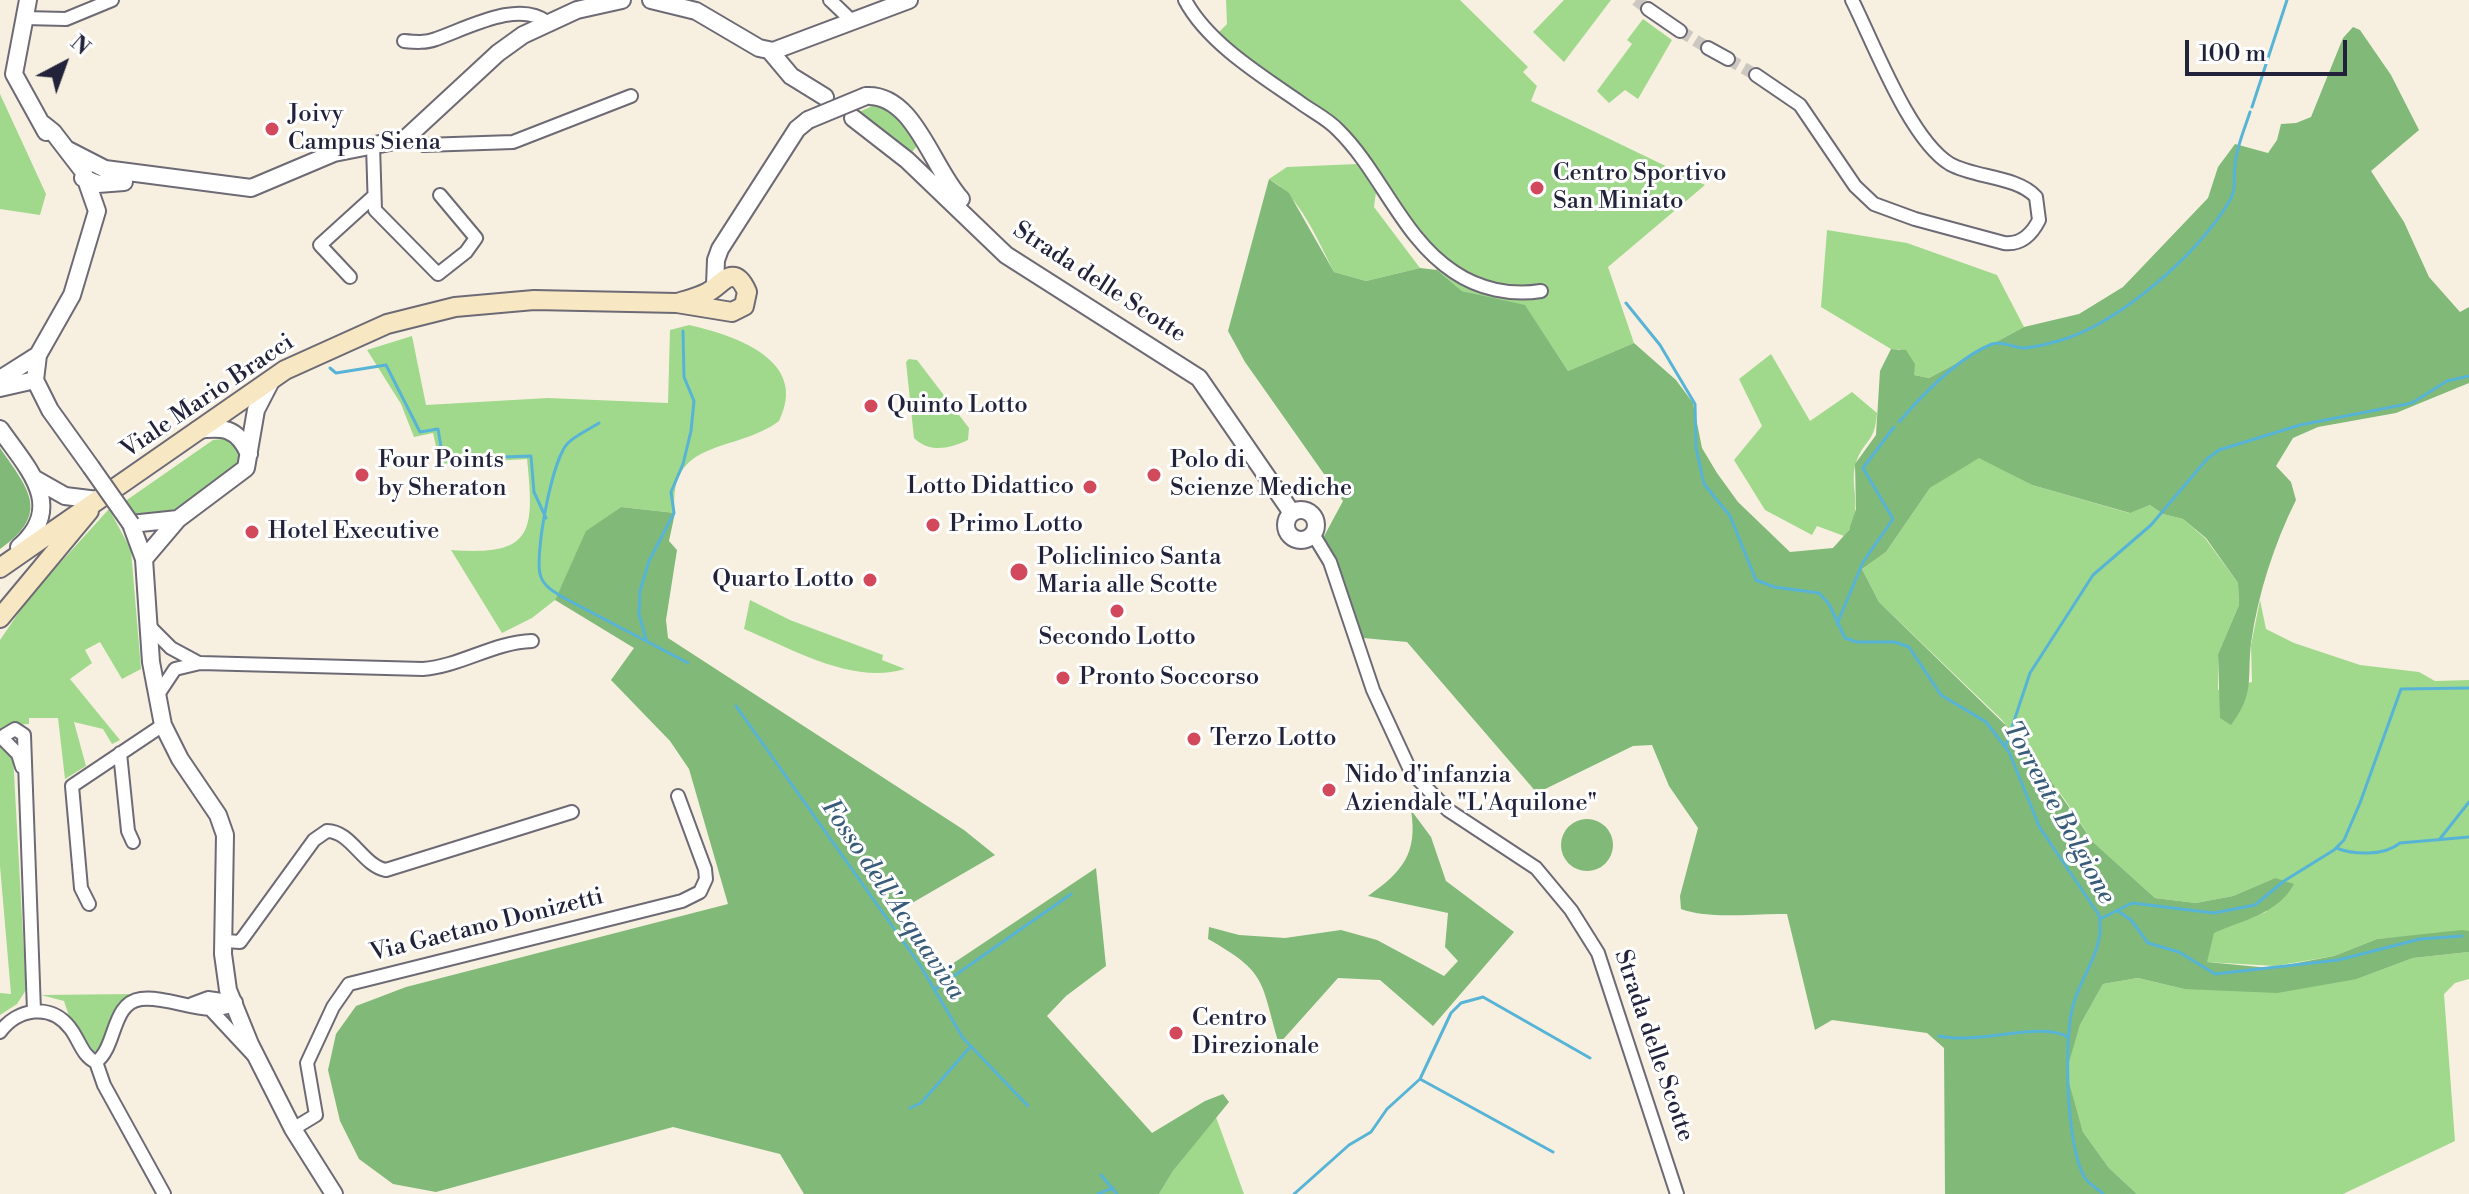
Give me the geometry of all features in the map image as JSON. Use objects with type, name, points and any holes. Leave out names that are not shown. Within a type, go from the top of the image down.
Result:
[{"type":"main road","name":"Viale Mario Bracci","points":[[724,278],[735,278],[746,287],[746,303],[732,312],[715,295],[724,278]]},
{"type":"main road","name":"Viale Mario Bracci","points":[[1,567],[271,379],[341,342],[436,311],[544,300],[677,303],[715,295]]},
{"type":"main road","name":"Viale Mario Bracci","points":[[0,618],[98,500]]},
{"type":"street","points":[[28,0],[14,74],[43,124],[88,181],[92,213],[89,235],[69,305],[38,355],[35,380],[50,410],[131,524],[144,559],[151,662],[163,725],[180,759],[223,827],[227,853],[225,974],[257,1058],[293,1129],[334,1194]]},
{"type":"street","points":[[24,18],[66,19],[112,0]]},
{"type":"street","points":[[88,181],[131,178],[247,189],[334,153],[408,137],[498,53],[547,22],[582,8],[622,0]]},
{"type":"street","points":[[651,0],[696,11],[770,51],[791,76],[825,97],[798,68],[791,47]]},
{"type":"street","points":[[830,0],[853,22]]},
{"type":"street","points":[[770,51],[791,47],[909,0]]},
{"type":"street","points":[[1185,0],[1195,17],[1218,39],[1339,130],[1440,263],[1463,278],[1491,289],[1518,293],[1541,291]]},
{"type":"street","points":[[1756,75],[1800,105],[1855,186],[1879,207],[2008,243],[2026,237],[2039,220],[2038,202],[2029,190],[1966,172],[1928,146],[1852,0]]},
{"type":"street","points":[[404,41],[436,39],[517,4],[531,5],[547,22]]},
{"type":"street","points":[[1648,9],[1680,31]]},
{"type":"street","points":[[1708,48],[1728,59]]},
{"type":"street","points":[[408,137],[424,145],[513,142],[631,96]]},
{"type":"street","points":[[715,295],[716,260],[794,134],[808,120],[866,96],[886,99],[902,109],[951,189],[978,219],[985,237]]},
{"type":"street","name":"Strada delle Scotte","points":[[853,118],[918,170],[985,237],[1016,263],[1199,378],[1292,513],[1301,510],[1313,516],[1316,525],[1313,534],[1330,562],[1373,690],[1411,772],[1448,810],[1536,868],[1571,910],[1598,953],[1677,1194]]},
{"type":"street","points":[[373,145],[374,196],[378,215],[430,269],[439,274],[469,250],[476,238],[470,226],[440,195]]},
{"type":"street","points":[[918,170],[926,168],[926,149]]},
{"type":"street","points":[[64,152],[131,178]]},
{"type":"street","points":[[64,152],[92,213]]},
{"type":"street","points":[[88,181],[93,173],[105,169]]},
{"type":"street","points":[[92,213],[131,178]]},
{"type":"street","points":[[350,277],[320,245],[374,196]]},
{"type":"street","points":[[727,242],[726,261],[735,278]]},
{"type":"street","points":[[0,379],[38,355]]},
{"type":"street","points":[[144,559],[178,519],[244,471],[256,410],[271,379]]},
{"type":"street","points":[[0,388],[35,380]]},
{"type":"street","points":[[197,430],[222,427],[232,431],[241,438],[249,455]]},
{"type":"street","points":[[0,429],[34,478],[42,502],[40,524],[1,567]]},
{"type":"street","points":[[34,478],[52,492],[98,500]]},
{"type":"street","points":[[131,524],[178,519]]},
{"type":"street","points":[[148,625],[171,648],[200,663]]},
{"type":"street","points":[[151,662],[175,669],[200,663],[423,669],[449,666],[508,645],[532,641]]},
{"type":"street","points":[[151,662],[171,648]]},
{"type":"street","points":[[157,696],[175,669]]},
{"type":"street","points":[[89,904],[81,888],[72,789],[77,780],[163,725]]},
{"type":"street","points":[[120,753],[128,831],[133,842]]},
{"type":"street","points":[[22,767],[34,1011]]},
{"type":"street","name":"Via Gaetano Donizetti","points":[[293,1129],[316,1115],[307,1063],[333,1007],[349,984],[682,901],[700,892],[706,879],[705,869],[678,796]]},
{"type":"street","points":[[226,941],[240,942],[314,840],[327,831],[338,833],[376,866],[386,870],[572,812]]},
{"type":"street","points":[[226,941],[234,962],[236,1002]]},
{"type":"street","points":[[210,1005],[225,974]]},
{"type":"street","points":[[96,1062],[104,1054],[121,1014],[132,1002],[145,999],[227,1009],[236,1002]]},
{"type":"street","points":[[210,1005],[257,1058]]},
{"type":"street","points":[[0,1032],[15,1017],[34,1011],[48,1013],[64,1021],[88,1057],[96,1062],[101,1080],[164,1194]]},
{"type":"green space","name":"Centro Sportivo San Miniato","points":[[1226,0],[1460,0],[1528,67],[1523,72],[1537,86],[1531,101],[1705,185],[1608,267],[1634,343],[1568,371],[1525,306],[1462,291],[1437,270],[1376,192],[1374,207],[1420,268],[1366,281],[1334,272],[1299,208],[1269,179],[1287,167],[1357,164],[1335,134],[1210,41],[1227,24]]},
{"type":"green space","points":[[1564,0],[1611,0],[1564,62],[1533,32]]},
{"type":"green space","points":[[1643,19],[1672,40],[1638,99],[1625,90],[1609,103],[1597,91],[1632,44],[1627,40]]},
{"type":"green space","points":[[2353,27],[2360,30],[2391,75],[2419,130],[2371,171],[2404,222],[2429,277],[2460,312],[2469,307],[2469,383],[2396,413],[2318,427],[2293,438],[2276,466],[2291,482],[2296,500],[2263,588],[2251,643],[2247,694],[2231,725],[2220,718],[2218,654],[2239,605],[2238,583],[2206,538],[2183,519],[2163,514],[2150,505],[2130,513],[2032,485],[1979,458],[1930,488],[1886,552],[1862,569],[1879,602],[2026,745],[2093,842],[2155,898],[2196,903],[2233,896],[2275,878],[2294,884],[2269,909],[2214,933],[2207,962],[2270,968],[2334,956],[2377,939],[2462,930],[2469,931],[2469,952],[2413,958],[2357,979],[2277,993],[2184,989],[2138,978],[2103,984],[2080,1025],[2066,1072],[2083,1132],[2109,1168],[2137,1194],[1945,1194],[1944,1048],[1927,1033],[1832,1020],[1815,1030],[1787,914],[1719,915],[1681,909],[1680,896],[1698,828],[1669,786],[1652,745],[1633,746],[1537,793],[1407,642],[1363,638],[1335,561],[1322,540],[1343,501],[1245,362],[1228,331],[1269,179],[1289,193],[1334,272],[1366,281],[1420,268],[1437,270],[1462,291],[1525,305],[1568,371],[1634,343],[1676,380],[1693,403],[1702,448],[1738,502],[1790,552],[1833,548],[1849,530],[1856,509],[1855,464],[1876,435],[1880,371],[1891,349],[1906,350],[1915,364],[1914,375],[1929,378],[2024,327],[2079,314],[2123,287],[2208,198],[2218,167],[2235,144],[2268,153],[2277,140],[2281,124],[2296,123],[2311,117],[2343,38]]},
{"type":"green space","points":[[0,94],[46,194],[40,215],[0,209]]},
{"type":"green space","points":[[872,106],[888,109],[905,124],[918,145],[911,153],[859,112]]},
{"type":"green space","points":[[1827,230],[1907,243],[1997,275],[2024,327],[1929,378],[1914,375],[1900,349],[1891,349],[1821,307]]},
{"type":"green space","points":[[689,325],[745,343],[776,366],[784,381],[786,399],[779,421],[693,459],[682,471],[675,489],[675,513],[621,507],[587,531],[555,600],[532,618],[502,633],[451,550],[498,549],[513,544],[522,535],[530,506],[527,459],[440,464],[433,433],[414,437],[401,404],[367,350],[412,336],[426,405],[548,398],[668,403],[670,330]]},
{"type":"green space","points":[[1771,354],[1810,421],[1852,392],[1877,413],[1874,431],[1856,463],[1854,518],[1844,536],[1817,526],[1812,535],[1765,510],[1734,460],[1762,426],[1739,379]]},
{"type":"green space","points":[[909,359],[917,360],[969,428],[968,440],[954,446],[933,448],[914,438],[906,362]]},
{"type":"green space","points":[[213,440],[234,443],[241,452],[240,464],[171,515],[137,520],[124,502]]},
{"type":"green space","points":[[0,448],[26,489],[30,512],[26,524],[0,549]]},
{"type":"green space","points":[[1979,457],[2032,485],[2129,513],[2150,505],[2163,514],[2183,519],[2205,538],[2238,583],[2239,605],[2218,654],[2218,690],[2252,682],[2251,645],[2260,600],[2266,629],[2294,643],[2360,665],[2419,672],[2435,681],[2469,680],[2469,931],[2377,939],[2334,956],[2275,966],[2206,962],[2213,933],[2266,912],[2275,878],[2233,896],[2196,903],[2155,898],[2093,842],[2063,797],[2001,719],[1879,602],[1862,569],[1886,552],[1930,488]]},
{"type":"green space","points":[[621,507],[675,513],[669,541],[677,550],[666,620],[668,638],[964,830],[995,855],[893,914],[934,976],[1096,868],[1106,966],[1066,996],[1047,1016],[1152,1133],[1205,1101],[1223,1094],[1229,1102],[1173,1171],[1159,1194],[804,1194],[780,1154],[673,1127],[436,1192],[393,1184],[359,1159],[340,1121],[328,1070],[336,1034],[356,1006],[406,987],[728,904],[689,769],[670,741],[611,680],[634,648],[555,600],[586,531]]},
{"type":"green space","points":[[109,509],[131,550],[141,669],[122,679],[100,642],[85,650],[92,663],[70,679],[120,740],[112,744],[103,729],[74,722],[86,766],[65,779],[58,718],[29,718],[29,724],[12,725],[0,735],[0,640],[30,596]]},
{"type":"green space","points":[[750,600],[790,620],[883,655],[882,660],[905,669],[885,673],[864,672],[802,655],[744,629]]},
{"type":"green space","points":[[0,743],[13,755],[26,990],[17,1004],[0,1015],[0,993],[11,994],[0,866]]},
{"type":"green space","points":[[1411,810],[1431,837],[1446,881],[1514,932],[1433,1026],[1380,980],[1338,978],[1279,1044],[1259,980],[1242,961],[1208,939],[1209,927],[1239,935],[1285,938],[1341,930],[1377,940],[1444,976],[1458,961],[1445,947],[1448,913],[1368,896],[1390,879],[1405,860],[1412,839]]},
{"type":"green space","points":[[1587,819],[1606,826],[1613,845],[1606,864],[1587,871],[1568,864],[1561,845],[1568,826]]},
{"type":"green space","points":[[2469,952],[2469,979],[2455,983],[2444,994],[2455,1141],[2343,1194],[2137,1194],[2109,1168],[2083,1132],[2065,1071],[2080,1025],[2103,984],[2138,978],[2184,989],[2357,979],[2413,958]]},
{"type":"green space","points":[[133,994],[118,1006],[100,1049],[94,1052],[69,1016],[64,1001],[41,995]]},
{"type":"green space","points":[[1216,1117],[1244,1194],[1159,1194],[1173,1171]]},
{"type":"waterway","points":[[2252,107],[2287,0]]},
{"type":"waterway","points":[[1899,422],[1941,378],[1979,350],[1996,343],[2036,347],[2081,333],[2130,303],[2178,264],[2216,221],[2232,196],[2237,152],[2250,112]]},
{"type":"waterway","name":"Torrente Bolgione","points":[[1626,303],[1660,345],[1695,404],[1696,448],[1704,484],[1730,516],[1756,580],[1774,587],[1819,593],[1829,604],[1845,638],[1857,642],[1895,642],[1909,647],[1941,695],[1986,722],[2009,752],[2040,828],[2099,915],[2097,949],[2078,991],[2071,1018],[2068,1091],[2079,1163],[2085,1178],[2103,1194]]},
{"type":"waterway","points":[[646,639],[639,614],[640,591],[649,561],[674,513],[671,492],[683,464],[691,431],[694,401],[684,377],[683,331]]},
{"type":"waterway","points":[[330,368],[336,373],[386,365],[420,432],[438,429],[443,459],[531,456],[534,492],[546,518]]},
{"type":"waterway","points":[[2006,745],[2030,673],[2093,575],[2151,525],[2207,459],[2219,450],[2300,425],[2412,403],[2447,381],[2469,376]]},
{"type":"waterway","name":"Fosso dell'Acquaviva","points":[[599,423],[568,443],[556,467],[542,527],[540,574],[550,589],[566,599],[688,663]]},
{"type":"waterway","points":[[1837,624],[1863,562],[1893,519],[1863,468],[1894,427]]},
{"type":"waterway","points":[[2100,919],[2132,903],[2214,913],[2255,905],[2344,840],[2401,689],[2469,688]]},
{"type":"waterway","name":"Fosso dell'Acquaviva","points":[[736,706],[920,965],[963,1038],[1028,1106]]},
{"type":"waterway","points":[[2439,840],[2469,802]]},
{"type":"waterway","points":[[2336,848],[2369,853],[2400,843],[2469,837]]},
{"type":"waterway","points":[[934,990],[1071,894]]},
{"type":"waterway","points":[[2118,911],[2131,920],[2148,943],[2179,952],[2215,974],[2338,960],[2420,939],[2462,936]]},
{"type":"waterway","points":[[1294,1194],[1349,1145],[1371,1132],[1387,1109],[1420,1079],[1451,1013],[1461,1003],[1483,997],[1590,1058]]},
{"type":"waterway","points":[[1939,1036],[1973,1038],[2042,1031],[2068,1037]]},
{"type":"waterway","points":[[910,1108],[921,1103],[971,1046]]},
{"type":"waterway","points":[[1420,1079],[1553,1152]]},
{"type":"waterway","name":"Fosso dell'Acquaviva","points":[[1101,1175],[1117,1194]]},
{"type":"waterway","points":[[1098,1194],[1113,1188]]},
{"type":"tunnel","points":[[1636,0],[1648,9]]},
{"type":"tunnel","points":[[1680,31],[1708,48]]},
{"type":"tunnel","points":[[1728,59],[1756,75]]},
{"type":"place","name":"Joivy Campus Siena","points":[[272,129]]},
{"type":"place","name":"Centro Sportivo San Miniato","points":[[1537,188]]},
{"type":"place","name":"Quinto Lotto","points":[[871,406]]},
{"type":"place","name":"Four Points by Sheraton","points":[[362,475]]},
{"type":"place","name":"Polo di Scienze Mediche","points":[[1154,475]]},
{"type":"place","name":"Lotto Didattico","points":[[1090,487]]},
{"type":"place","name":"Primo Lotto","points":[[933,525]]},
{"type":"place","name":"Hotel Executive","points":[[252,532]]},
{"type":"place","name":"Policlinico Santa Maria alle Scotte","points":[[1019,572]]},
{"type":"place","name":"Quarto Lotto","points":[[870,580]]},
{"type":"place","name":"Secondo Lotto","points":[[1117,611]]},
{"type":"place","name":"Pronto Soccorso","points":[[1063,678]]},
{"type":"place","name":"Terzo Lotto","points":[[1194,739]]},
{"type":"place","name":"Nido d'infanzia Aziendale \"L'Aquilone\"","points":[[1329,790]]},
{"type":"place","name":"Centro Direzionale","points":[[1176,1033]]}]
